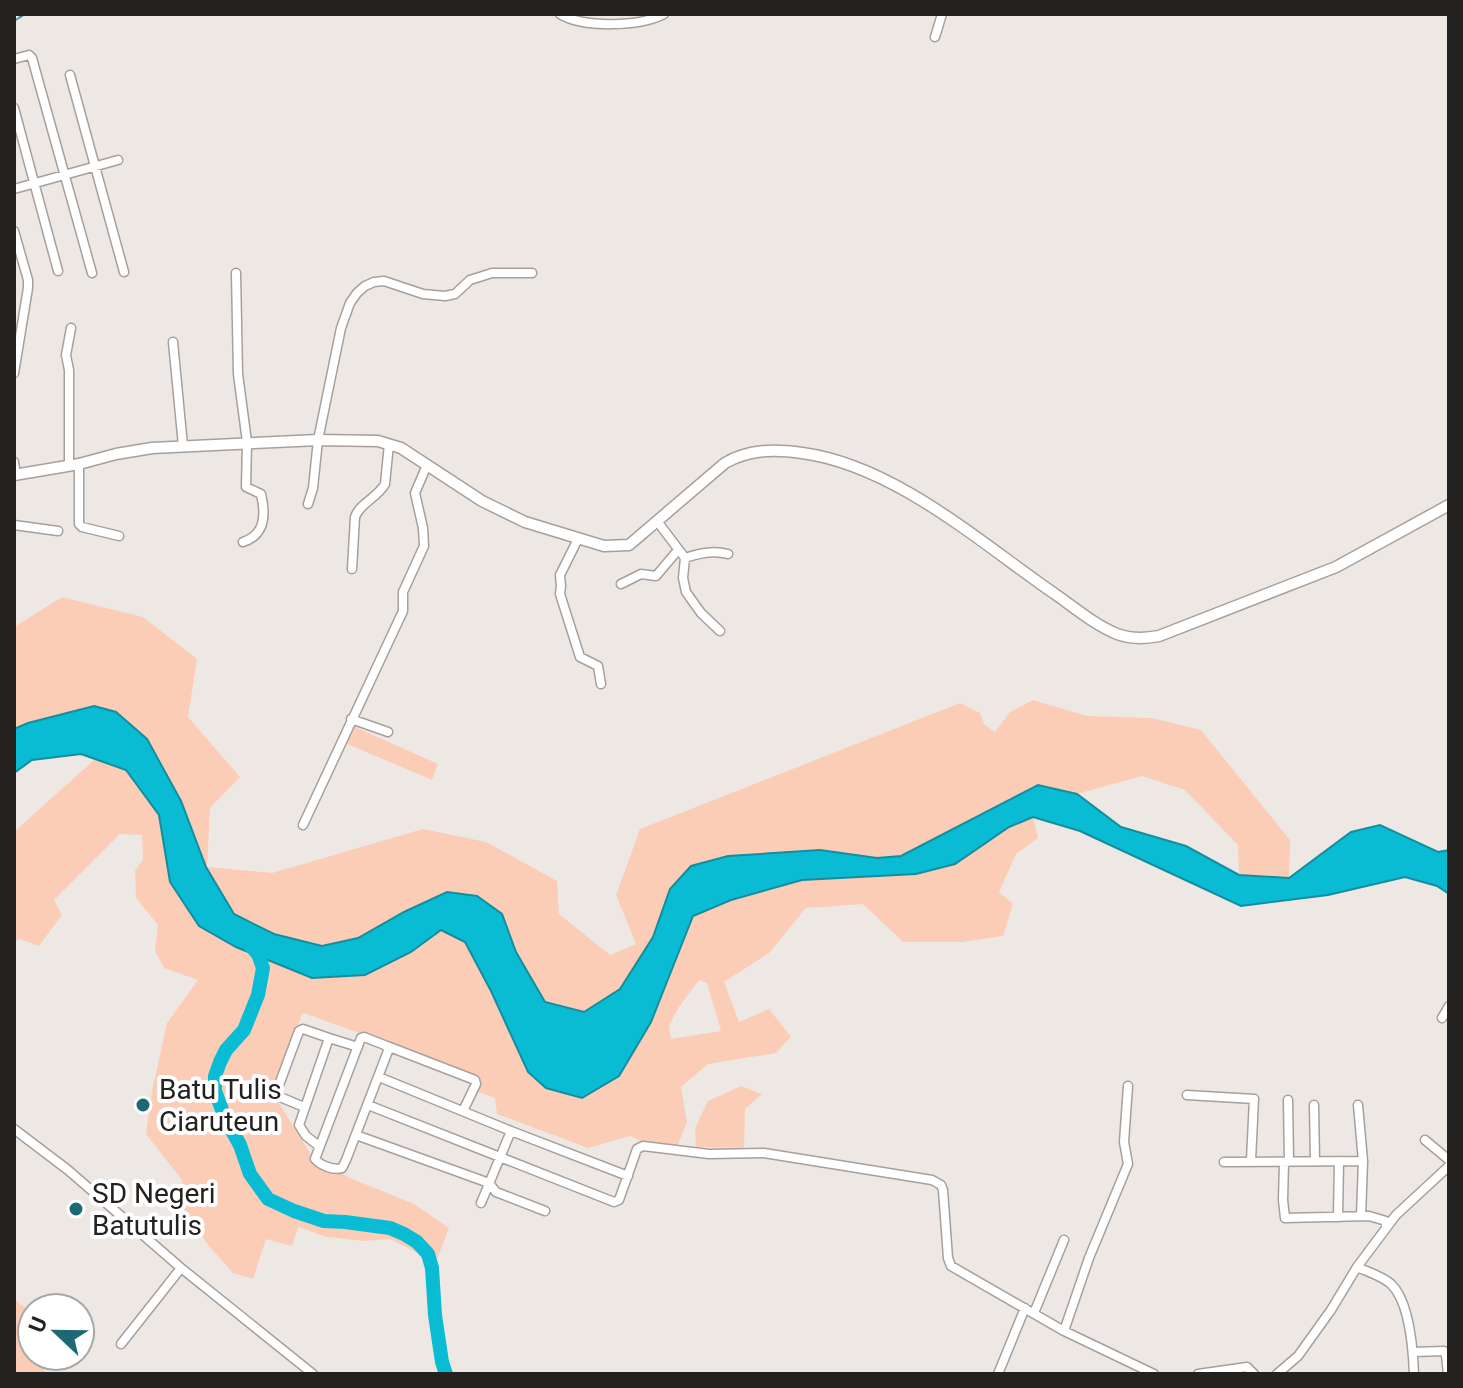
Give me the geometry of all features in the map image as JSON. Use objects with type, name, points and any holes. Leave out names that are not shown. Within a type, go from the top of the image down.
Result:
[{"type":"main road","points":[[15,475],[116,454],[183,446],[318,440],[378,441],[401,448],[504,513],[604,546],[629,545],[725,463],[743,454],[770,450],[821,455],[858,467],[902,489],[973,534],[1109,631],[1139,639],[1159,636],[1336,567],[1449,505]]},
{"type":"street","points":[[560,14],[567,18],[625,24],[664,14]]},
{"type":"street","points":[[625,24],[632,14]]},
{"type":"street","points":[[935,37],[942,14]]},
{"type":"street","points":[[14,59],[29,55],[32,58],[92,273]]},
{"type":"street","points":[[70,75],[124,272]]},
{"type":"street","points":[[14,108],[58,271]]},
{"type":"street","points":[[14,189],[118,160]]},
{"type":"street","points":[[14,231],[28,288],[14,373]]},
{"type":"street","points":[[236,273],[238,374],[247,442],[246,487],[261,494],[263,506],[260,530],[254,538],[243,542]]},
{"type":"street","points":[[308,504],[345,313],[357,293],[374,282],[384,281],[423,294],[445,296],[455,294],[470,280],[492,273],[532,273]]},
{"type":"street","points":[[71,328],[66,355],[79,524],[119,536]]},
{"type":"street","points":[[173,342],[183,446]]},
{"type":"street","points":[[352,569],[355,517],[357,511],[385,484],[389,444]]},
{"type":"street","points":[[14,462],[15,475]]},
{"type":"street","points":[[303,825],[403,611],[403,592],[424,546],[415,493],[427,465]]},
{"type":"street","points":[[657,521],[685,558],[683,578],[686,592],[701,613],[720,631]]},
{"type":"street","points":[[14,525],[58,531]]},
{"type":"street","points":[[578,539],[560,575],[560,594],[580,657],[598,666],[601,684]]},
{"type":"street","points":[[621,584],[641,574],[656,576],[678,550]]},
{"type":"street","points":[[685,558],[704,553],[728,554]]},
{"type":"street","points":[[351,719],[388,732]]},
{"type":"street","points":[[1442,1018],[1449,1006]]},
{"type":"street","points":[[304,1107],[276,1093],[299,1031],[303,1029],[358,1047]]},
{"type":"street","points":[[387,1046],[379,1077],[346,1160],[339,1169],[316,1162],[319,1146],[361,1038],[364,1037],[475,1080],[463,1111]]},
{"type":"street","points":[[319,1146],[301,1131],[299,1125],[329,1038]]},
{"type":"street","points":[[379,1077],[628,1176]]},
{"type":"street","points":[[1064,1331],[1089,1258],[1128,1164],[1124,1142],[1128,1086]]},
{"type":"street","points":[[1187,1095],[1254,1099],[1251,1160]]},
{"type":"street","points":[[1288,1100],[1283,1200],[1285,1218],[1361,1216],[1381,1218],[1386,1221],[1386,1228]]},
{"type":"street","points":[[368,1105],[614,1202],[619,1200],[637,1149],[643,1146],[709,1154],[764,1153],[932,1180],[943,1190],[951,1266],[1064,1331],[1154,1374]]},
{"type":"street","points":[[1314,1105],[1315,1161]]},
{"type":"street","points":[[1358,1105],[1363,1161],[1361,1216]]},
{"type":"street","points":[[14,1129],[68,1170],[181,1268],[313,1374]]},
{"type":"street","points":[[481,1203],[511,1131]]},
{"type":"street","points":[[356,1135],[489,1183],[496,1192],[545,1211]]},
{"type":"street","points":[[1425,1140],[1449,1160]]},
{"type":"street","points":[[1338,1217],[1339,1161]]},
{"type":"street","points":[[1224,1162],[1363,1161]]},
{"type":"street","points":[[1277,1374],[1298,1356],[1386,1228],[1449,1166]]},
{"type":"street","points":[[1034,1313],[1064,1240]]},
{"type":"street","points":[[1357,1267],[1386,1280],[1399,1295],[1413,1352],[1414,1374]]},
{"type":"street","points":[[121,1344],[181,1268]]},
{"type":"street","points":[[998,1374],[1025,1308]]},
{"type":"street","points":[[1413,1352],[1444,1351],[1448,1374]]},
{"type":"street","points":[[1198,1374],[1247,1367],[1254,1374]]},
{"type":"shaded area","points":[[62,597],[143,617],[197,659],[188,717],[240,777],[210,808],[207,867],[272,873],[423,829],[486,842],[557,881],[559,914],[610,955],[636,944],[616,895],[640,829],[960,703],[980,713],[984,724],[995,732],[1010,712],[1033,700],[1087,716],[1152,718],[1201,730],[1290,840],[1289,878],[1239,875],[1238,845],[1185,790],[1142,776],[1077,794],[1038,785],[901,856],[877,858],[820,850],[728,856],[670,889],[653,937],[620,989],[584,1012],[545,1002],[516,952],[502,914],[447,892],[358,938],[322,946],[274,934],[234,914],[206,867],[181,801],[147,739],[116,712],[14,729],[14,627]]},
{"type":"shaded area","points":[[353,726],[438,764],[432,780],[345,743]]},
{"type":"shaded area","points":[[95,759],[126,770],[159,815],[170,882],[199,926],[236,947],[312,978],[411,952],[441,930],[465,942],[528,1072],[651,1022],[693,916],[731,900],[802,880],[857,878],[955,864],[1009,827],[1033,817],[1038,838],[1016,854],[999,892],[1013,904],[1003,936],[962,942],[903,942],[863,904],[806,908],[769,953],[724,982],[739,1022],[769,1009],[791,1037],[776,1053],[708,1064],[681,1087],[687,1122],[677,1147],[658,1149],[630,1136],[588,1148],[497,1114],[495,1098],[476,1091],[480,1076],[303,1013],[271,1090],[313,1158],[350,1178],[414,1204],[449,1228],[436,1262],[390,1239],[364,1241],[327,1237],[298,1227],[292,1246],[266,1239],[253,1279],[233,1273],[209,1246],[185,1212],[182,1180],[146,1134],[167,1023],[198,980],[164,968],[155,951],[158,925],[136,898],[135,871],[143,859],[142,835],[120,834],[54,900],[62,915],[39,946],[19,939],[14,942],[14,832]],"holes":[[[699,980],[707,983],[721,1031],[671,1039],[669,1026],[679,1007]]]},
{"type":"shaded area","points":[[741,1086],[762,1094],[745,1109],[744,1148],[696,1147],[695,1128],[708,1101]]},
{"type":"shaded area","points":[[14,1298],[16,1372],[62,1374],[14,1374]]},
{"type":"water","points":[[94,706],[116,712],[147,739],[181,801],[206,867],[234,914],[274,934],[322,946],[358,938],[447,892],[477,896],[502,914],[516,952],[545,1002],[584,1012],[620,989],[653,937],[670,889],[691,866],[728,856],[820,850],[877,858],[901,856],[1038,785],[1077,794],[1121,827],[1186,846],[1239,875],[1289,878],[1351,832],[1380,825],[1438,852],[1449,850],[1449,894],[1437,886],[1405,877],[1328,895],[1241,906],[1080,831],[1033,817],[1009,827],[955,864],[916,874],[802,880],[731,900],[693,916],[651,1022],[619,1076],[582,1098],[546,1088],[528,1072],[465,942],[441,930],[411,952],[365,975],[312,978],[236,947],[199,926],[170,882],[159,815],[126,770],[81,754],[32,760],[14,773],[14,729]]},
{"type":"waterway","points":[[14,21],[25,14]]},
{"type":"waterway","points":[[247,942],[258,954],[263,968],[258,995],[244,1030],[220,1062],[215,1076],[215,1091],[250,1174],[268,1199],[294,1211],[324,1221],[390,1228],[417,1242],[428,1254],[432,1268],[435,1315],[446,1374]]},
{"type":"place","name":"Batu Tulis Ciaruteun","points":[[143,1105]]},
{"type":"place","name":"SD Negeri Batutulis","points":[[76,1209]]}]
